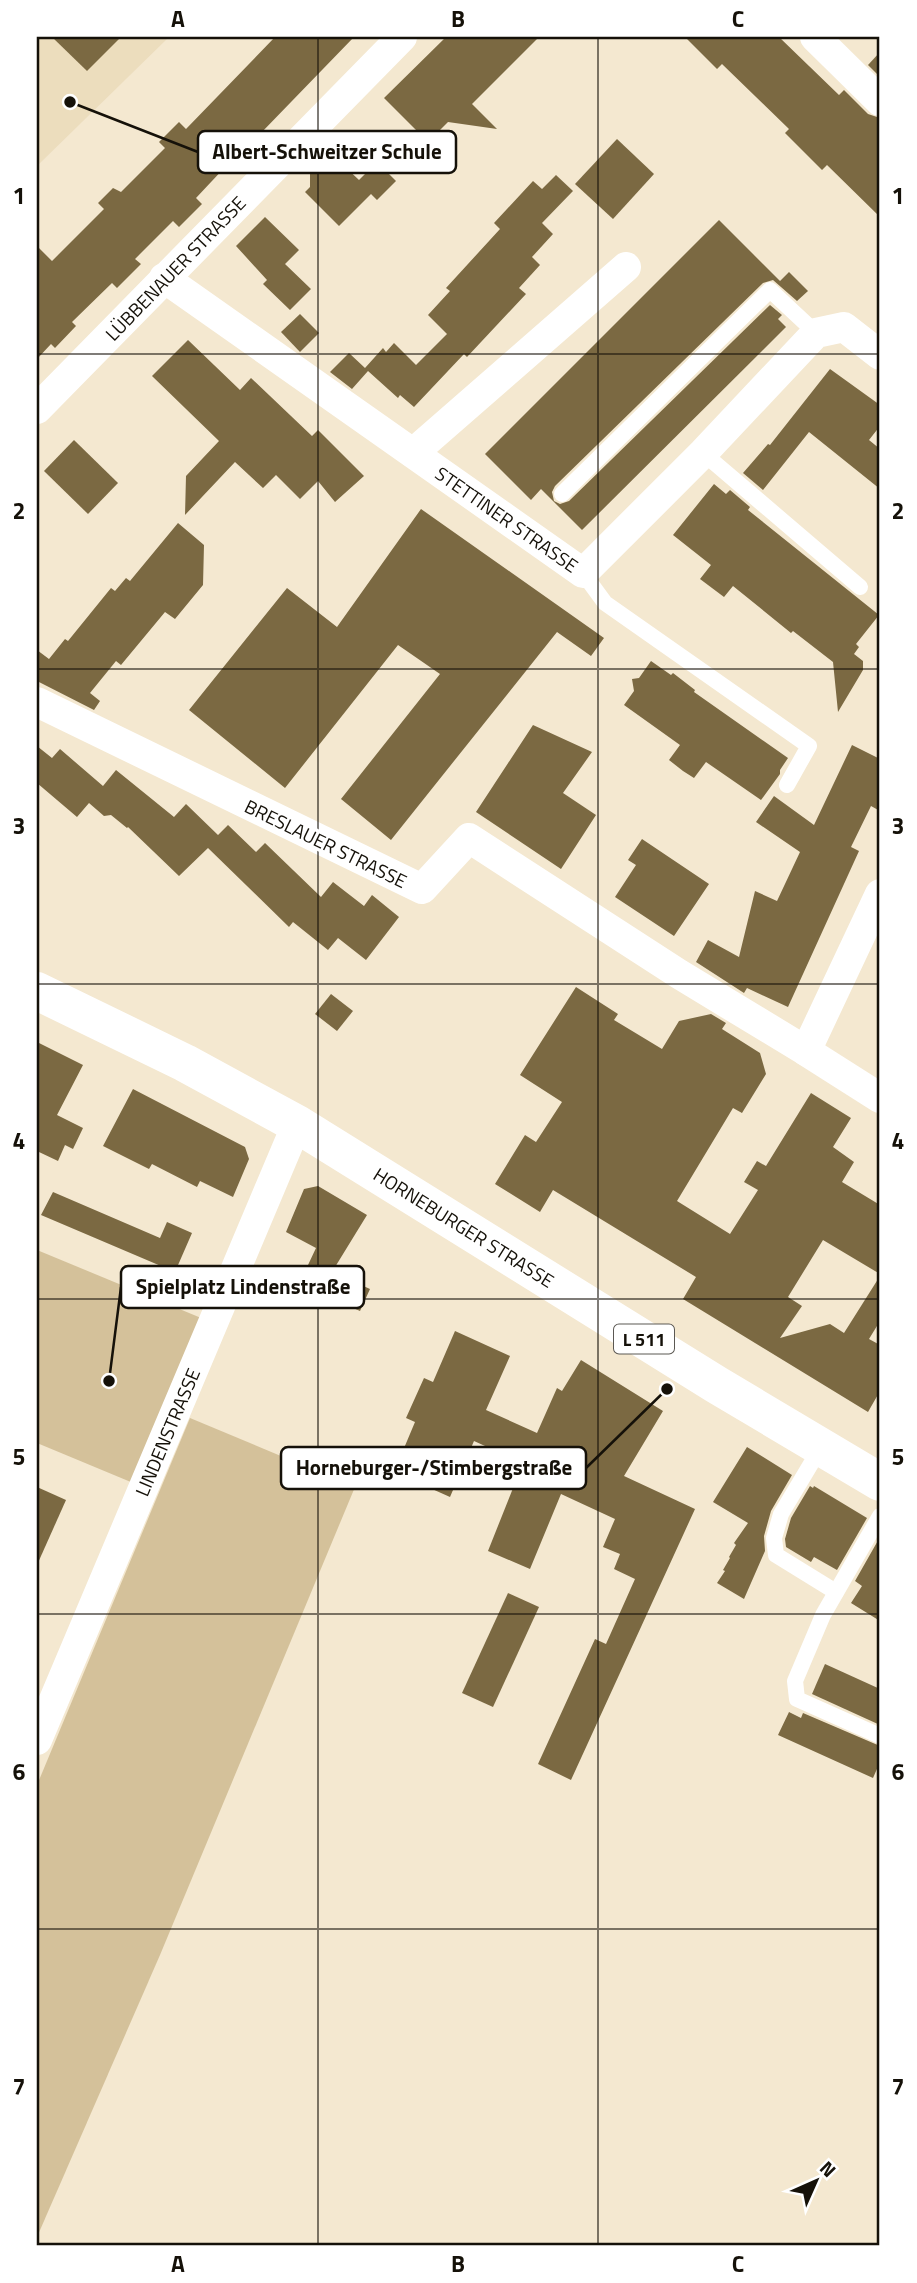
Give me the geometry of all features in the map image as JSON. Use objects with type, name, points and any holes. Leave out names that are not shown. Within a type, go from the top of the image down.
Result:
[{"type":"main road","name":"HORNEBURGER STRASSE","points":[[37,991],[185,1063],[297,1125],[716,1385],[880,1482]]},
{"type":"street","name":"LÜBBENAUER STRASSE","points":[[37,409],[402,37]]},
{"type":"street","points":[[815,37],[880,101]]},
{"type":"street","points":[[412,453],[626,267]]},
{"type":"street","name":"STETTINER STRASSE","points":[[164,278],[583,573],[703,453],[816,333]]},
{"type":"street","points":[[816,333],[844,327],[880,355]]},
{"type":"street","name":"BRESLAUER STRASSE","points":[[37,702],[422,889],[469,838],[678,974],[880,1098]]},
{"type":"street","points":[[806,1051],[880,894]]},
{"type":"street","name":"LINDENSTRASSE","points":[[37,1740],[297,1125]]},
{"type":"lane","points":[[562,494],[770,290],[816,333]]},
{"type":"lane","points":[[703,453],[860,587]]},
{"type":"lane","points":[[583,573],[605,603],[810,746],[788,785]]},
{"type":"lane","points":[[821,1447],[781,1514],[774,1538],[776,1555],[836,1592]]},
{"type":"lane","points":[[880,1516],[822,1615],[795,1681],[797,1699],[880,1736]]},
{"type":"shaded area","points":[[37,37],[169,37],[37,166]]},
{"type":"shaded area","points":[[37,1250],[206,1320],[138,1485],[37,1443]]},
{"type":"shaded area","points":[[190,1418],[355,1487],[160,1955],[37,2237],[37,1785]]},
{"type":"building","points":[[52,37],[121,37],[87,71]]},
{"type":"building","points":[[275,37],[354,37],[260,134],[265,139],[243,163],[237,157],[229,167],[227,165],[196,198],[202,204],[179,227],[173,221],[135,259],[141,264],[117,288],[112,283],[72,322],[76,326],[55,348],[51,344],[37,359],[37,246],[52,261],[104,209],[98,203],[113,188],[121,192],[165,148],[159,142],[179,122],[186,129]]},
{"type":"building","points":[[446,37],[539,37],[472,104],[497,129],[448,122],[428,142],[384,98]]},
{"type":"building","points":[[685,37],[779,37],[839,95],[844,90],[868,114],[880,118],[880,217],[827,165],[822,170],[785,133],[789,129],[722,64],[717,69]]},
{"type":"building","points":[[880,52],[880,77],[868,65]]},
{"type":"building","points":[[617,139],[654,174],[613,219],[575,184]]},
{"type":"building","points":[[377,162],[396,181],[377,200],[371,194],[339,226],[305,192],[310,187],[310,172],[318,164],[342,164],[359,180]]},
{"type":"building","points":[[556,175],[573,191],[542,223],[553,234],[532,257],[540,265],[519,288],[526,294],[467,357],[464,354],[414,407],[400,395],[398,398],[368,371],[352,389],[330,372],[349,353],[365,368],[383,348],[386,352],[394,343],[416,365],[447,334],[428,315],[450,291],[446,288],[500,229],[494,223],[533,181],[542,189]]},
{"type":"building","points":[[265,217],[299,250],[285,264],[311,289],[290,310],[263,284],[267,280],[236,246]]},
{"type":"building","points":[[719,220],[780,281],[789,272],[808,291],[797,301],[773,280],[763,283],[555,486],[552,492],[554,501],[560,504],[569,501],[770,305],[782,315],[778,319],[786,327],[582,530],[541,489],[531,500],[485,454]]},
{"type":"building","points":[[300,314],[319,333],[300,352],[281,332]]},
{"type":"building","points":[[188,340],[240,390],[251,378],[312,436],[318,430],[364,476],[335,502],[318,481],[300,499],[276,475],[263,488],[235,462],[185,515],[186,476],[219,441],[152,376]]},
{"type":"building","points":[[830,369],[880,405],[880,426],[869,440],[880,449],[880,489],[809,432],[763,490],[743,473],[768,444],[770,445]]},
{"type":"building","points":[[74,440],[118,483],[88,514],[44,471]]},
{"type":"building","points":[[714,484],[726,494],[730,490],[750,507],[748,510],[879,615],[856,644],[859,647],[854,654],[863,661],[863,670],[838,712],[833,662],[793,631],[791,633],[733,586],[724,597],[700,579],[711,565],[673,535]]},
{"type":"building","points":[[421,509],[604,638],[591,656],[557,632],[391,840],[341,799],[440,674],[398,645],[285,788],[189,710],[287,588],[337,627]]},
{"type":"building","points":[[178,523],[204,545],[203,585],[175,619],[165,612],[121,665],[116,661],[90,693],[100,701],[94,710],[37,681],[37,650],[49,659],[65,639],[68,641],[111,588],[115,591],[126,578],[130,581]]},
{"type":"building","points":[[651,661],[671,675],[673,673],[695,690],[694,692],[788,758],[761,800],[706,762],[694,778],[683,771],[669,760],[680,745],[624,705],[634,691],[632,679],[639,678]]},
{"type":"building","points":[[533,725],[592,752],[563,793],[596,815],[561,869],[476,812]]},
{"type":"building","points":[[852,745],[880,759],[880,811],[871,806],[851,847],[859,851],[788,1007],[747,988],[744,993],[696,962],[708,940],[739,957],[755,891],[777,901],[800,852],[756,822],[774,796],[814,825]]},
{"type":"building","points":[[37,746],[52,758],[60,749],[103,786],[116,770],[174,817],[186,804],[218,835],[228,825],[256,852],[265,843],[321,897],[333,882],[364,906],[372,895],[399,917],[366,960],[338,938],[328,950],[293,922],[289,927],[208,848],[179,876],[128,827],[111,815],[104,816],[89,803],[77,817],[37,783]]},
{"type":"building","points":[[642,839],[709,884],[674,936],[615,897],[636,865],[628,860]]},
{"type":"building","points":[[576,987],[618,1014],[614,1020],[662,1049],[679,1021],[711,1014],[726,1023],[722,1029],[760,1053],[766,1074],[742,1113],[733,1108],[677,1201],[730,1234],[758,1190],[744,1182],[757,1161],[766,1166],[811,1093],[851,1118],[833,1147],[854,1162],[842,1182],[880,1205],[880,1274],[823,1240],[788,1297],[802,1306],[780,1338],[830,1324],[844,1333],[880,1276],[880,1321],[869,1339],[880,1345],[880,1391],[868,1412],[683,1299],[696,1277],[553,1190],[540,1212],[495,1184],[525,1135],[536,1142],[562,1102],[520,1075]]},
{"type":"building","points":[[331,994],[353,1011],[337,1031],[315,1014]]},
{"type":"building","points":[[37,1042],[83,1065],[57,1115],[83,1128],[73,1149],[65,1145],[58,1161],[39,1152],[37,1157]]},
{"type":"building","points":[[133,1089],[245,1147],[249,1159],[233,1197],[200,1181],[197,1187],[152,1164],[149,1169],[103,1146]]},
{"type":"building","points":[[318,1186],[367,1215],[332,1272],[370,1289],[360,1311],[322,1294],[330,1275],[308,1265],[316,1248],[286,1232],[304,1189]]},
{"type":"building","points":[[53,1192],[160,1238],[167,1222],[192,1233],[175,1272],[41,1215]]},
{"type":"building","points":[[455,1331],[510,1356],[486,1410],[537,1433],[557,1388],[562,1391],[581,1360],[663,1411],[624,1476],[695,1509],[571,1780],[538,1764],[595,1639],[606,1644],[635,1579],[614,1569],[620,1554],[603,1547],[615,1519],[561,1494],[530,1569],[488,1551],[523,1463],[474,1441],[450,1497],[394,1472],[415,1422],[406,1418],[424,1378],[433,1382]]},
{"type":"building","points":[[747,1447],[792,1475],[771,1511],[764,1536],[765,1551],[744,1599],[717,1583],[725,1571],[723,1570],[736,1545],[734,1543],[748,1523],[713,1502]]},
{"type":"building","points":[[810,1486],[867,1518],[837,1570],[814,1557],[811,1562],[786,1547],[785,1539],[791,1518]]},
{"type":"building","points":[[37,1487],[66,1500],[37,1565]]},
{"type":"building","points":[[880,1537],[880,1621],[851,1603],[862,1586],[855,1581]]},
{"type":"building","points":[[508,1593],[539,1607],[493,1707],[462,1693]]},
{"type":"building","points":[[825,1664],[880,1689],[880,1725],[812,1694]]},
{"type":"building","points":[[789,1712],[801,1718],[803,1713],[880,1746],[880,1762],[873,1778],[778,1735]]},
{"type":"place","name":"Albert-Schweitzer Schule","points":[[70,102]]},
{"type":"place","name":"Spielplatz Lindenstraße","points":[[109,1381]]},
{"type":"place","name":"Horneburger-/Stimbergstraße","points":[[667,1389]]}]
